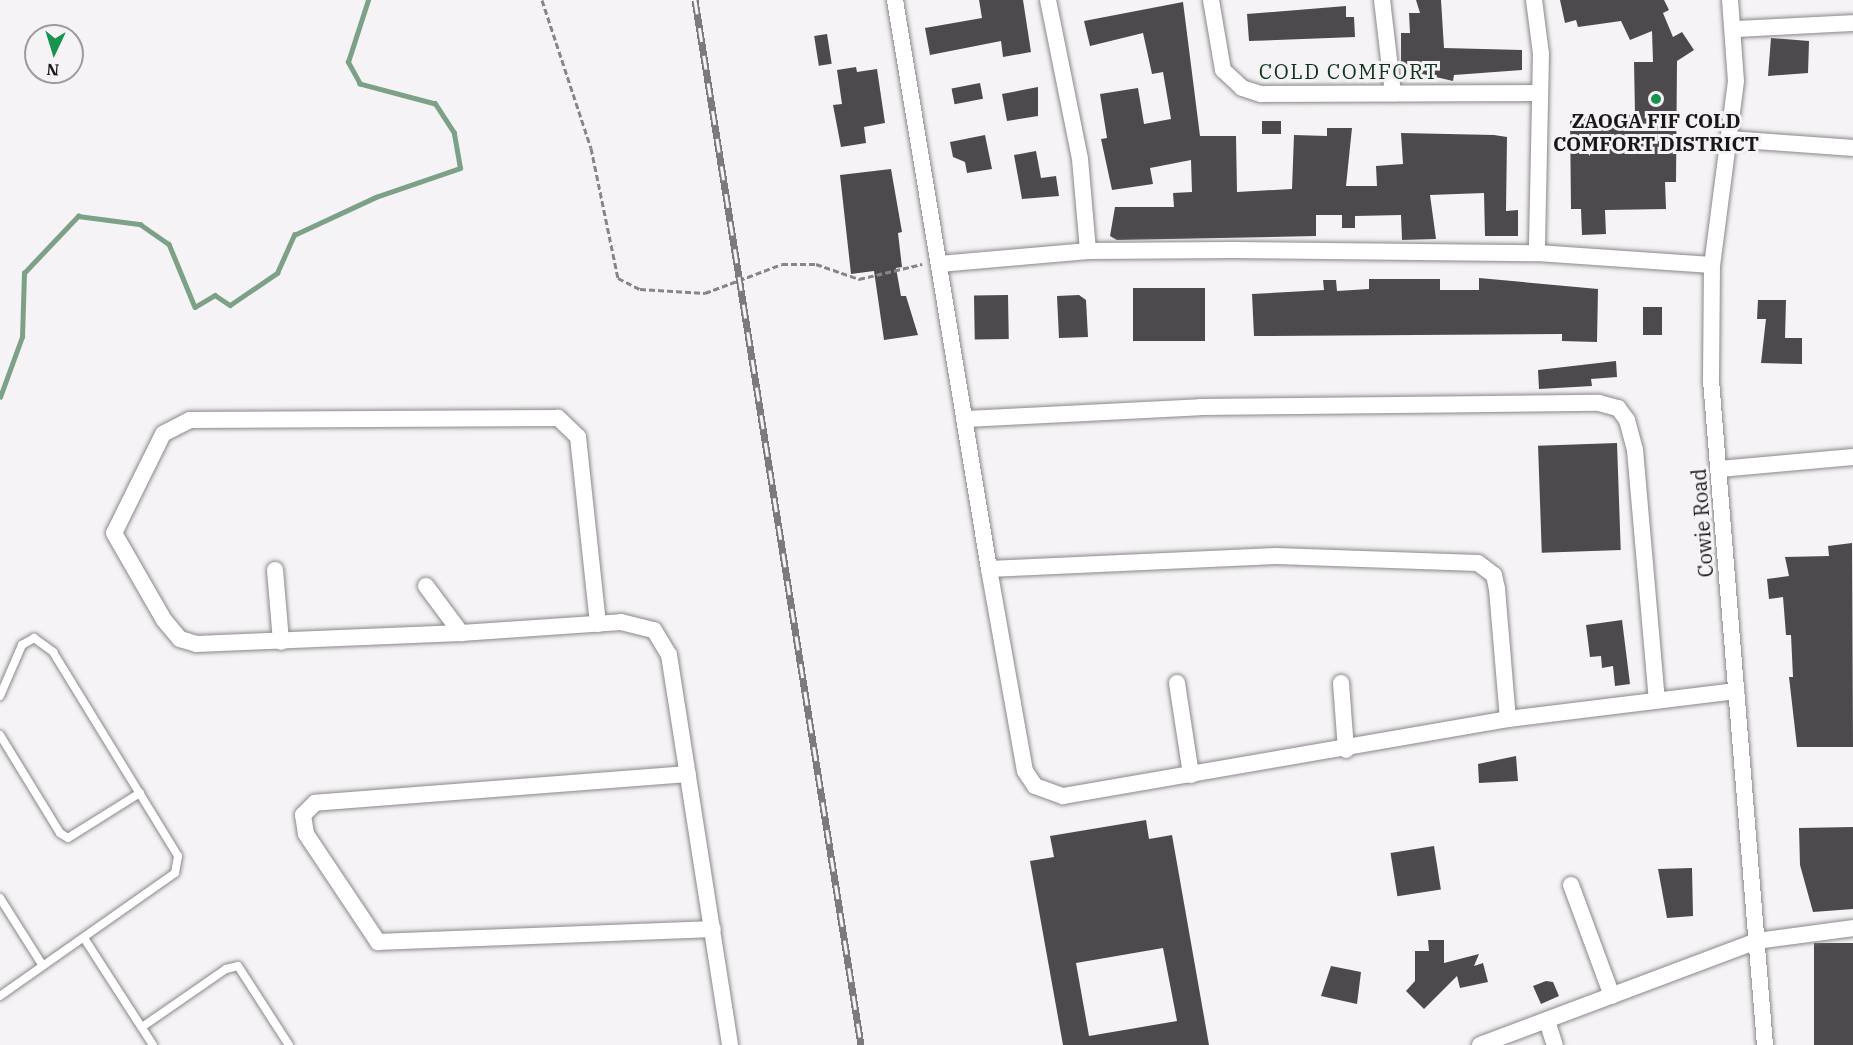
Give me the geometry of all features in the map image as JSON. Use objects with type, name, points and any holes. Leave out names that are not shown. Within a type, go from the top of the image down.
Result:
[{"type":"street","points":[[895,0],[989,569],[1025,771],[1035,786],[1063,796],[1346,750],[1508,719],[1736,690]]},
{"type":"street","points":[[1047,0],[1080,159],[1088,251]]},
{"type":"street","points":[[1211,0],[1223,70],[1242,87],[1261,94],[1539,93]]},
{"type":"street","points":[[1382,0],[1393,93]]},
{"type":"street","points":[[1534,0],[1540,37],[1537,253]]},
{"type":"street","name":"Cowie Road","points":[[1730,0],[1735,29],[1730,139],[1712,265],[1711,380],[1765,1045]]},
{"type":"street","points":[[1735,29],[1853,23]]},
{"type":"street","points":[[1730,139],[1853,148]]},
{"type":"street","points":[[939,264],[1088,251],[1537,253],[1712,265]]},
{"type":"street","points":[[966,419],[1200,407],[1599,402],[1618,408],[1628,420],[1635,450],[1657,699]]},
{"type":"street","points":[[598,624],[578,437],[558,418],[190,420],[174,425],[163,434],[118,522],[117,544],[180,639],[196,644],[461,633],[598,624],[621,622],[654,630],[669,655],[730,1045]]},
{"type":"street","points":[[1719,469],[1853,457]]},
{"type":"street","points":[[989,569],[1276,556],[1478,563],[1494,575],[1497,589],[1508,719]]},
{"type":"street","points":[[275,570],[281,642]]},
{"type":"street","points":[[426,586],[461,633]]},
{"type":"street","points":[[1177,683],[1191,775]]},
{"type":"street","points":[[1341,683],[1346,750]]},
{"type":"street","points":[[688,774],[315,803],[303,815],[306,834],[378,942],[713,929]]},
{"type":"street","points":[[1571,885],[1612,996]]},
{"type":"street","points":[[1480,1045],[1547,1022],[1756,941],[1853,928]]},
{"type":"street","points":[[1547,1022],[1555,1045]]},
{"type":"lane","points":[[0,696],[22,645],[34,638],[53,652],[178,855],[175,873],[0,996]]},
{"type":"lane","points":[[0,735],[60,833],[68,838],[140,793]]},
{"type":"lane","points":[[0,898],[43,966]]},
{"type":"lane","points":[[84,938],[153,1045]]},
{"type":"lane","points":[[142,1028],[226,969],[237,966],[290,1045]]},
{"type":"path","points":[[542,0],[591,148],[618,278],[640,289],[705,292],[782,264],[816,264],[859,279],[939,264]]},
{"type":"building","points":[[979,0],[1023,0],[1031,52],[1003,57],[1001,41],[930,55],[925,28],[982,18]]},
{"type":"building","points":[[1416,0],[1441,0],[1444,48],[1522,50],[1522,70],[1454,75],[1453,81],[1401,69],[1401,33],[1410,33],[1409,13],[1420,13]]},
{"type":"building","points":[[1560,0],[1664,0],[1669,10],[1663,13],[1673,37],[1682,32],[1694,50],[1677,61],[1676,182],[1665,182],[1666,209],[1605,210],[1606,234],[1582,235],[1581,209],[1571,209],[1570,117],[1635,115],[1634,62],[1653,62],[1652,31],[1630,40],[1621,21],[1578,27],[1576,20],[1565,23]]},
{"type":"building","points":[[1183,2],[1200,136],[1236,136],[1237,192],[1292,189],[1294,135],[1327,136],[1327,128],[1352,128],[1346,186],[1377,186],[1376,166],[1403,164],[1401,133],[1507,137],[1506,211],[1518,210],[1518,236],[1485,236],[1484,193],[1430,195],[1436,239],[1402,240],[1401,215],[1355,216],[1355,228],[1342,228],[1342,215],[1316,215],[1316,236],[1117,240],[1110,236],[1115,207],[1174,207],[1173,193],[1192,192],[1191,160],[1150,168],[1153,184],[1112,190],[1101,139],[1107,138],[1100,94],[1138,88],[1144,124],[1171,119],[1163,72],[1152,74],[1143,33],[1090,46],[1084,21]]},
{"type":"building","points":[[1346,6],[1346,17],[1354,17],[1355,37],[1249,41],[1247,14]]},
{"type":"building","points":[[827,34],[832,64],[819,66],[814,36]]},
{"type":"building","points":[[1771,38],[1809,41],[1808,73],[1768,76]]},
{"type":"building","points":[[856,67],[857,72],[877,69],[885,123],[864,127],[866,143],[841,147],[833,105],[842,104],[837,70]]},
{"type":"building","points":[[980,83],[983,99],[955,104],[952,89]]},
{"type":"building","points":[[1038,87],[1038,116],[1007,121],[1002,94]]},
{"type":"building","points":[[1262,121],[1281,121],[1281,134],[1262,134]]},
{"type":"building","points":[[985,135],[992,169],[967,173],[965,162],[953,157],[950,142]]},
{"type":"building","points":[[1036,151],[1041,178],[1056,176],[1059,196],[1022,199],[1014,155]]},
{"type":"building","points":[[891,169],[902,232],[898,233],[902,267],[896,268],[901,296],[906,296],[918,335],[884,340],[874,271],[851,274],[840,175]]},
{"type":"building","points":[[1479,278],[1598,289],[1597,342],[1562,341],[1562,334],[1254,336],[1252,294],[1324,290],[1323,280],[1336,280],[1337,291],[1369,289],[1369,279],[1440,279],[1440,290],[1479,290]]},
{"type":"building","points":[[1133,288],[1205,288],[1205,341],[1133,341]]},
{"type":"building","points":[[1008,295],[1009,339],[975,340],[974,296]]},
{"type":"building","points":[[1079,295],[1086,300],[1088,337],[1059,338],[1057,296]]},
{"type":"building","points":[[1758,300],[1786,300],[1785,338],[1802,338],[1802,364],[1761,363],[1766,319],[1757,319]]},
{"type":"building","points":[[1643,307],[1662,307],[1662,335],[1643,335]]},
{"type":"building","points":[[1616,361],[1617,377],[1591,379],[1592,386],[1539,389],[1538,370]]},
{"type":"building","points":[[1617,443],[1621,550],[1542,553],[1538,446]]},
{"type":"building","points":[[1852,543],[1853,747],[1797,747],[1789,677],[1793,677],[1791,635],[1786,635],[1783,597],[1769,599],[1767,579],[1789,576],[1785,557],[1829,556],[1828,546]]},
{"type":"building","points":[[1622,620],[1630,684],[1615,686],[1613,666],[1602,668],[1601,656],[1590,657],[1586,625]]},
{"type":"building","points":[[1516,756],[1518,781],[1479,783],[1478,764]]},
{"type":"building","points":[[1146,820],[1149,839],[1172,835],[1209,1045],[1063,1045],[1030,861],[1054,857],[1050,836]],"holes":[[[1163,948],[1177,1021],[1089,1036],[1076,963]]]},
{"type":"building","points":[[1853,827],[1853,909],[1813,912],[1800,865],[1799,828]]},
{"type":"building","points":[[1434,846],[1441,889],[1397,896],[1391,853]]},
{"type":"building","points":[[1692,868],[1693,916],[1667,918],[1658,869]]},
{"type":"building","points":[[1428,940],[1444,940],[1444,963],[1479,954],[1474,966],[1483,963],[1488,982],[1460,988],[1457,976],[1424,1009],[1406,991],[1415,981],[1415,951],[1429,951]]},
{"type":"building","points":[[1814,943],[1853,943],[1853,1045],[1814,1045]]},
{"type":"building","points":[[1331,966],[1361,972],[1357,1004],[1321,996]]},
{"type":"building","points":[[1546,981],[1553,982],[1559,996],[1541,1004],[1533,986]]},
{"type":"waterway","points":[[0,397],[22,337],[24,273],[78,216],[140,224],[169,244],[195,307],[215,295],[230,305],[277,273],[294,235],[376,197],[460,168],[454,133],[435,104],[360,84],[348,62],[368,0]]},
{"type":"railway","points":[[695,0],[861,1045]]},
{"type":"place","name":"ZAOGA FIF COLD COMFORT DISTRICT","points":[[1656,99]]},
{"type":"district","name":"COLD COMFORT","points":[[1349,71]]}]
